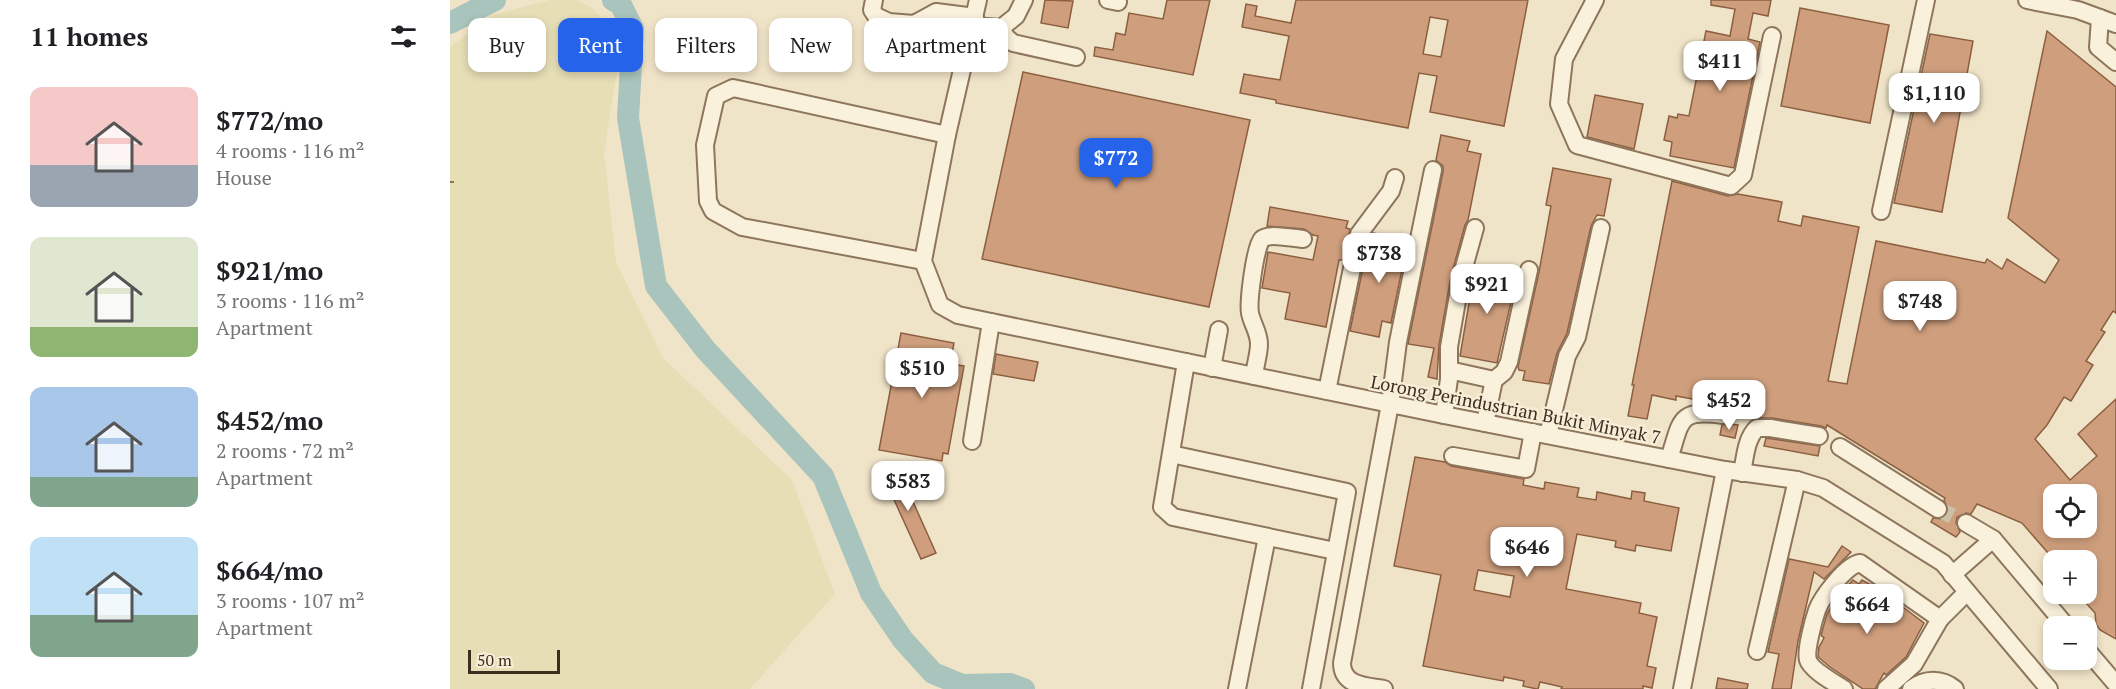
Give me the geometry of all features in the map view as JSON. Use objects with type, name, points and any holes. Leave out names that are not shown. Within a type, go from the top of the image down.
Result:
[{"type":"street","points":[[874,0],[873,10],[876,16],[889,22],[914,24],[937,6],[975,14],[947,135],[923,261],[742,227],[713,211],[708,201],[705,145],[716,96],[733,88],[947,135]]},
{"type":"street","points":[[1008,22],[1016,16],[1024,0]]},
{"type":"street","points":[[1595,0],[1564,60],[1559,104],[1577,145],[1731,186],[1743,175],[1772,36]]},
{"type":"street","points":[[1881,211],[1926,0]]},
{"type":"street","points":[[2027,0],[2078,10],[2108,21],[2098,47],[2116,62]]},
{"type":"street","points":[[1008,39],[1013,43],[1076,57]]},
{"type":"street","points":[[1384,689],[1351,682],[1343,674],[1342,668],[1390,404],[1398,342],[1433,170]]},
{"type":"street","points":[[1327,391],[1359,234],[1391,191],[1395,178]]},
{"type":"street","points":[[1444,415],[1449,347],[1461,278],[1475,228]]},
{"type":"street","points":[[1453,456],[1526,469],[1567,356],[1577,337],[1601,228]]},
{"type":"street","points":[[1254,376],[1259,346],[1258,333],[1250,314],[1249,295],[1258,247],[1262,239],[1268,236],[1303,239]]},
{"type":"street","name":"Lorong Perindustrian Bukit Minyak 7","points":[[923,261],[940,305],[958,315],[1444,415],[1725,470],[1797,480],[1823,488],[1943,563],[2049,689]]},
{"type":"street","points":[[1485,423],[1494,380],[1504,372],[1509,362],[1529,270]]},
{"type":"street","points":[[972,441],[991,322]]},
{"type":"street","points":[[1212,368],[1219,330]]},
{"type":"street","points":[[1185,362],[1162,507],[1173,517],[1335,550]]},
{"type":"street","points":[[1449,370],[1494,380]]},
{"type":"street","points":[[1669,459],[1680,424],[1689,415],[1700,412],[1723,415]]},
{"type":"street","points":[[1742,473],[1749,440],[1757,428],[1819,436]]},
{"type":"street","points":[[1840,447],[1938,509]]},
{"type":"street","points":[[1171,454],[1347,492],[1311,689]]},
{"type":"street","points":[[1682,689],[1725,470]]},
{"type":"street","points":[[1756,651],[1797,480]]},
{"type":"street","points":[[1966,523],[1993,539],[2058,616]]},
{"type":"street","points":[[1237,689],[1267,537]]},
{"type":"street","points":[[1952,575],[1993,539]]},
{"type":"street","points":[[1844,689],[1814,668],[1808,660],[1808,649],[1817,610],[1847,569],[1860,563],[1940,619]]},
{"type":"street","points":[[1886,689],[1914,664],[1940,619],[1967,592]]},
{"type":"street","points":[[2097,662],[2116,684]]},
{"type":"street","points":[[1911,689],[1928,681],[1946,681],[1955,689]]},
{"type":"shaded area","points":[[550,0],[576,0],[590,6],[602,18],[558,18],[558,72],[617,72],[604,153],[616,262],[663,358],[792,480],[835,594],[750,689],[450,689],[450,47],[468,33],[468,72],[546,72],[546,18],[488,18]]},
{"type":"building","points":[[1045,0],[1073,1],[1068,28],[1041,23]]},
{"type":"building","points":[[1167,0],[1210,0],[1193,75],[1094,56],[1095,47],[1113,50],[1116,33],[1125,35],[1129,13],[1163,19]]},
{"type":"building","points":[[1296,0],[1528,0],[1504,126],[1430,112],[1437,76],[1419,73],[1408,128],[1276,103],[1276,100],[1240,93],[1244,74],[1280,80],[1289,36],[1242,27],[1246,4],[1257,6],[1255,16],[1291,23]],"holes":[[[1430,17],[1448,20],[1441,57],[1423,54]]]},
{"type":"building","points":[[1711,0],[1771,0],[1768,16],[1753,13],[1748,39],[1760,42],[1734,168],[1670,156],[1672,142],[1664,140],[1669,116],[1677,118],[1678,114],[1689,116],[1706,31],[1730,36],[1735,9],[1711,5]]},
{"type":"building","points":[[1800,8],[1889,25],[1870,123],[1781,106]]},
{"type":"building","points":[[2047,31],[2116,87],[2116,313],[2113,311],[2101,330],[2105,332],[2086,361],[2093,365],[2071,401],[2064,397],[2047,425],[2035,439],[2070,480],[2097,456],[2078,434],[2116,399],[2116,639],[2100,630],[2097,626],[2097,616],[2087,604],[2097,604],[2097,550],[2045,550],[2022,523],[1977,504],[1971,514],[1966,513],[1957,517],[1956,523],[1960,532],[1956,537],[1931,522],[1933,518],[1942,519],[1947,514],[1945,498],[1827,425],[1826,428],[1772,418],[1757,418],[1759,406],[1734,401],[1733,411],[1725,405],[1697,403],[1698,400],[1676,396],[1676,400],[1652,395],[1647,419],[1628,416],[1672,181],[1728,196],[1738,194],[1782,202],[1778,221],[1801,226],[1803,216],[1859,227],[1828,381],[1847,384],[1876,241],[1985,263],[1987,259],[2002,269],[2007,259],[2045,283],[2059,260],[2008,218]]},
{"type":"building","points":[[1930,34],[1973,41],[1942,212],[1894,203]]},
{"type":"building","points":[[1023,72],[1250,120],[1209,307],[982,259]]},
{"type":"building","points":[[1595,95],[1643,104],[1634,149],[1587,137]]},
{"type":"building","points":[[1441,135],[1470,141],[1467,151],[1481,154],[1468,220],[1451,276],[1439,345],[1437,379],[1428,377],[1434,348],[1408,344],[1443,172],[1443,166],[1436,160]]},
{"type":"building","points":[[1553,168],[1611,179],[1604,216],[1597,215],[1591,226],[1567,333],[1557,353],[1549,384],[1523,380],[1525,371],[1519,370],[1518,367],[1551,206],[1546,205]]},
{"type":"building","points":[[1270,207],[1348,221],[1346,228],[1350,229],[1343,260],[1339,260],[1326,327],[1285,319],[1290,293],[1262,288],[1268,252],[1313,260],[1318,236],[1304,229],[1267,226]]},
{"type":"building","points":[[1373,233],[1408,240],[1391,323],[1382,321],[1379,337],[1350,331],[1369,238]]},
{"type":"building","points":[[1475,268],[1517,276],[1497,363],[1460,356]]},
{"type":"building","points":[[901,333],[954,343],[950,364],[964,366],[948,454],[943,453],[942,461],[879,450]]},
{"type":"building","points":[[996,354],[1038,362],[1034,381],[993,374]]},
{"type":"building","points":[[1722,425],[1738,425],[1735,438],[1720,435]]},
{"type":"building","points":[[1766,438],[1820,446],[1818,456],[1764,446]]},
{"type":"building","points":[[1415,457],[1524,479],[1523,485],[1544,489],[1545,482],[1579,488],[1577,497],[1596,500],[1597,492],[1631,499],[1632,491],[1645,493],[1644,501],[1679,508],[1671,551],[1636,545],[1635,551],[1615,547],[1616,541],[1577,534],[1566,589],[1641,603],[1639,613],[1657,617],[1647,666],[1656,668],[1652,688],[1643,686],[1643,689],[1561,689],[1562,687],[1540,682],[1537,689],[1523,686],[1524,681],[1504,677],[1503,681],[1423,666],[1441,575],[1394,566]],"holes":[[[1478,570],[1514,576],[1510,597],[1474,590]]]},
{"type":"building","points":[[896,464],[936,553],[921,559],[881,471]]},
{"type":"building","points":[[1842,546],[1851,552],[1824,579],[1814,572],[1798,641],[1791,689],[1772,689],[1779,654],[1768,652],[1789,559],[1828,567]]},
{"type":"building","points":[[1853,580],[1859,584],[1862,580],[1872,584],[1924,623],[1906,657],[1886,675],[1884,673],[1875,689],[1863,689],[1818,657],[1819,647],[1824,638],[1821,635],[1827,614],[1838,596]]},
{"type":"building","points":[[1718,678],[1748,684],[1747,689],[1716,689]]},
{"type":"waterway","points":[[450,23],[495,0]]},
{"type":"waterway","points":[[613,0],[621,5],[633,29],[628,118],[656,286],[705,349],[823,476],[871,593],[903,640],[933,673],[962,685],[1010,684],[1024,689]]},
{"type":"tunnel","points":[[1938,509],[1966,523]]}]
